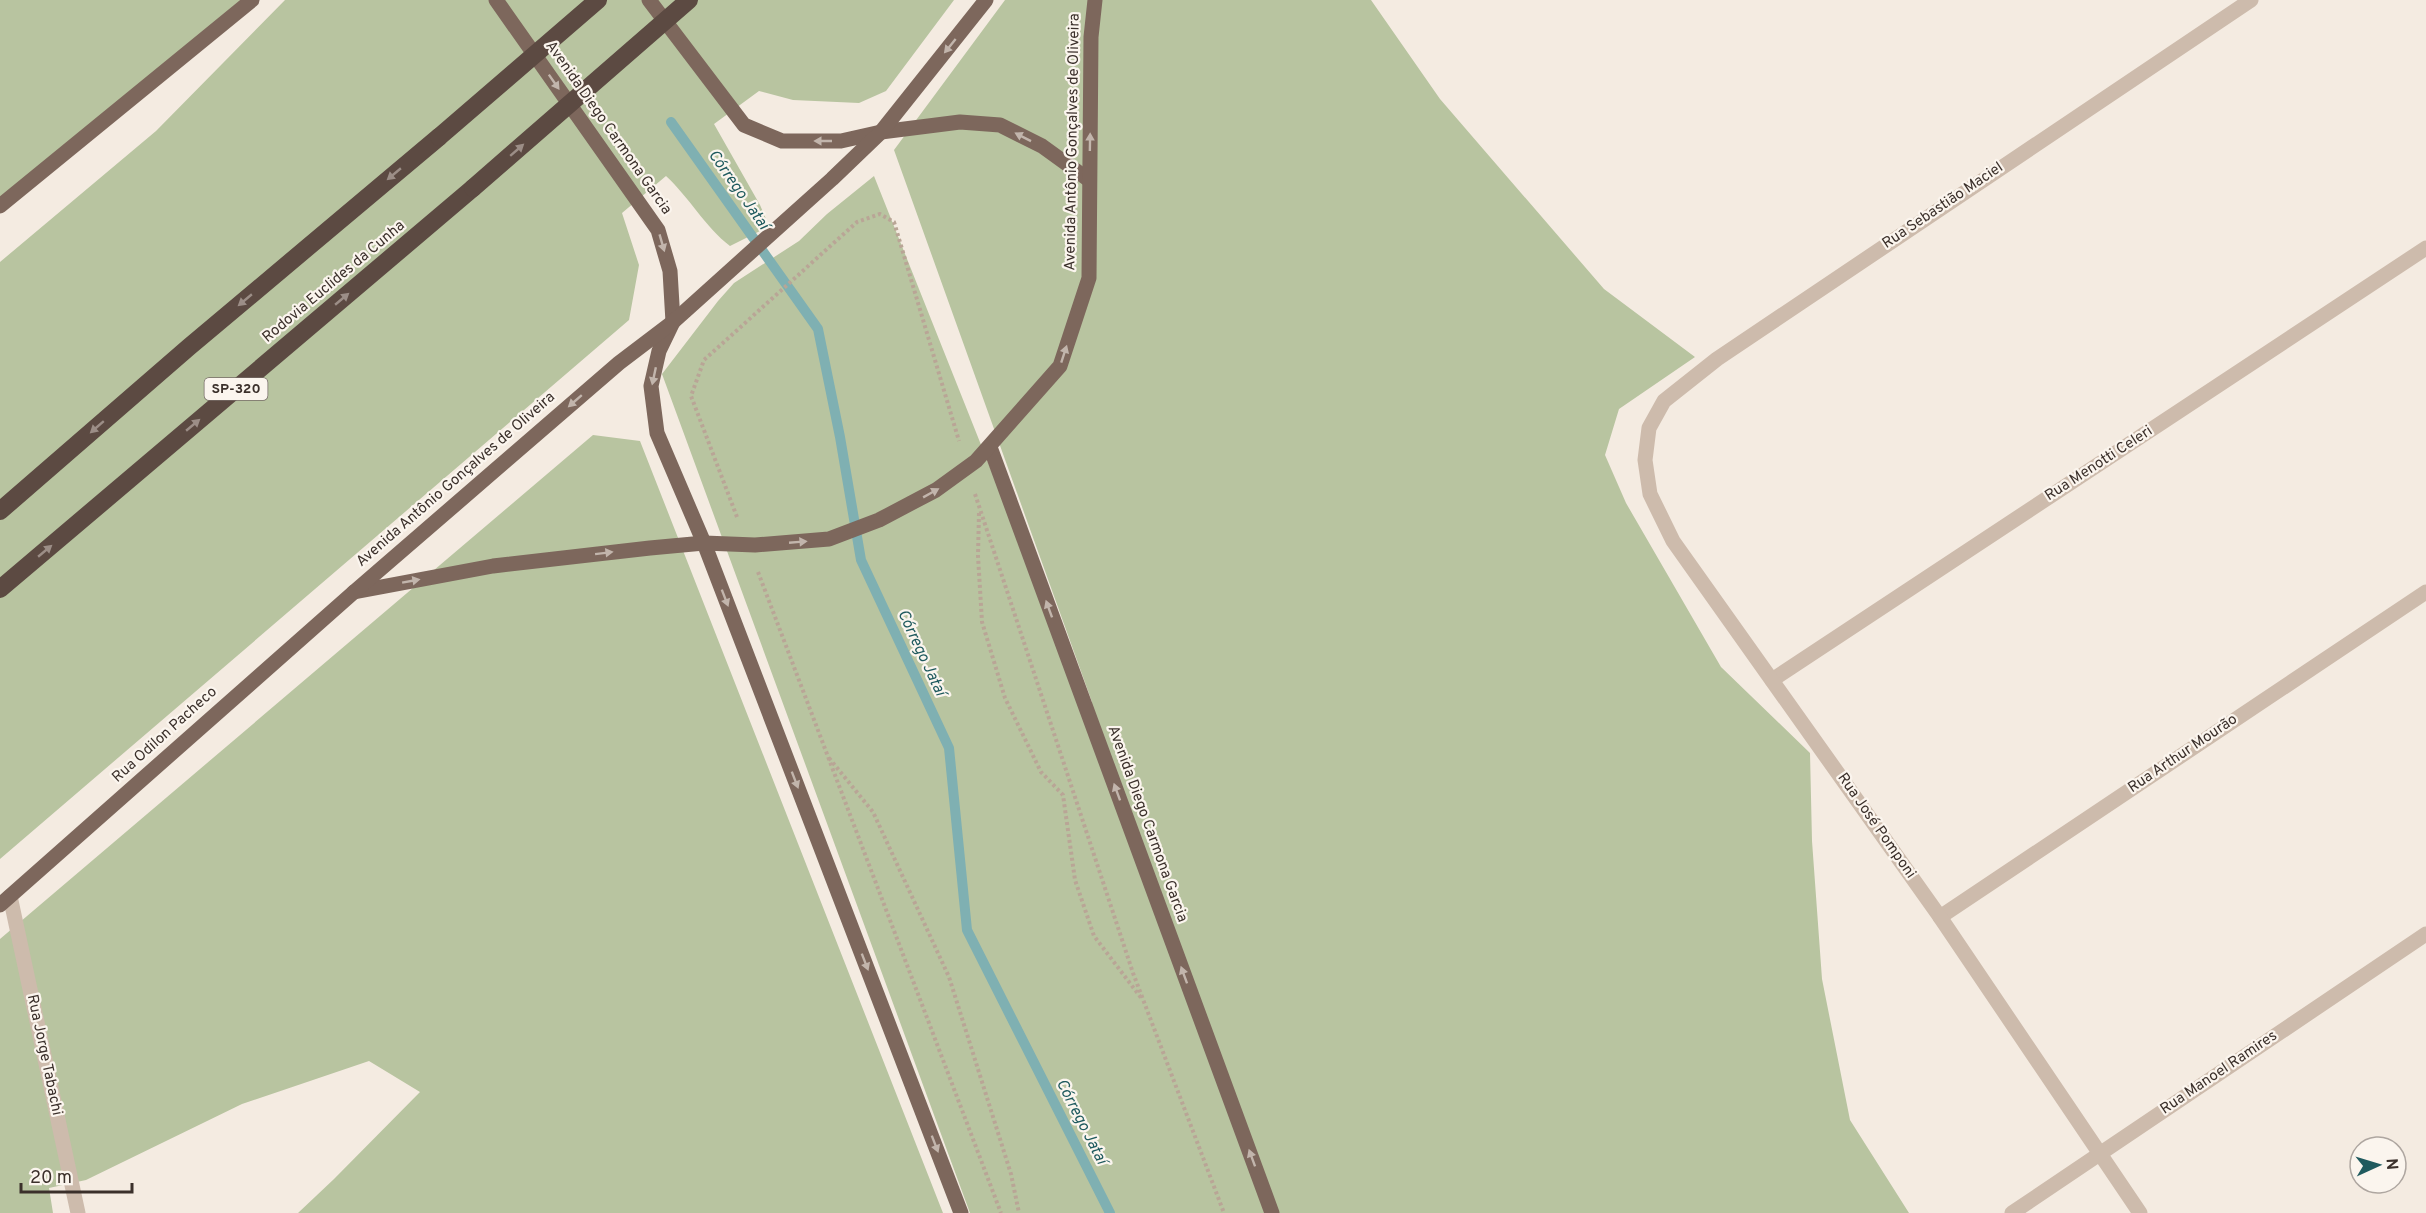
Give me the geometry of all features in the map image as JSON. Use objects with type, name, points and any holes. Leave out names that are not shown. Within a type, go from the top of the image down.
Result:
[{"type":"highway","points":[[0,511],[189,347],[598,0]]},
{"type":"highway","name":"Rodovia Euclides da Cunha","points":[[0,589],[473,188],[689,0]]},
{"type":"main road","points":[[0,206],[252,0]]},
{"type":"main road","name":"Avenida Diego Carmona Garcia","points":[[496,0],[658,230],[670,271],[673,322]]},
{"type":"main road","points":[[649,0],[744,125],[782,141],[841,141],[880,132],[960,122],[1000,125],[1042,146],[1089,180]]},
{"type":"main road","name":"Avenida Antônio Gonçalves de Oliveira","points":[[354,592],[619,363],[673,322],[785,221],[880,132],[986,0]]},
{"type":"main road","name":"Avenida Antônio Gonçalves de Oliveira","points":[[354,592],[493,566],[704,543],[755,545],[829,539],[879,520],[936,490],[976,461],[1060,366],[1089,278],[1091,37],[1095,0]]},
{"type":"main road","points":[[673,322],[659,351],[651,386],[657,433],[704,543],[961,1213]]},
{"type":"main road","name":"Avenida Diego Carmona Garcia","points":[[990,447],[1272,1213]]},
{"type":"main road","name":"Rua Odilon Pacheco","points":[[5,900],[354,592]]},
{"type":"street","name":"Rua Sebastião Maciel","points":[[1650,428],[1664,401],[1716,359],[2229,5],[2252,0]]},
{"type":"street","name":"Rua Menotti Celeri","points":[[1772,680],[2426,248]]},
{"type":"street","name":"Rua José Pomponi","points":[[1650,428],[1645,460],[1650,494],[1673,541],[1940,917],[2140,1213]]},
{"type":"street","name":"Rua Arthur Mourão","points":[[1940,917],[2426,592]]},
{"type":"street","name":"Rua Jorge Tabachi","points":[[5,900],[78,1213]]},
{"type":"street","name":"Rua Manoel Ramires","points":[[2012,1213],[2426,934]]},
{"type":"path","points":[[738,519],[691,396],[704,360],[857,222],[880,214],[894,222],[962,452]]},
{"type":"path","points":[[973,486],[1144,1002],[1224,1213]]},
{"type":"path","points":[[979,509],[978,556],[982,622],[1005,698],[1041,772],[1063,795],[1075,880],[1094,936],[1144,1002]]},
{"type":"path","points":[[755,564],[1001,1213]]},
{"type":"path","points":[[827,755],[873,812],[949,977],[1011,1174],[1019,1213]]},
{"type":"green space","points":[[0,0],[252,0],[0,206]]},
{"type":"green space","points":[[285,0],[954,0],[886,91],[859,103],[793,100],[759,91],[714,124],[760,205],[766,219],[760,231],[730,246],[666,176],[622,213],[639,265],[629,320],[0,859],[0,262],[156,131]]},
{"type":"green space","points":[[1005,0],[1371,0],[1440,99],[1604,289],[1695,357],[1619,409],[1605,455],[1626,503],[1721,667],[1810,753],[1812,841],[1822,979],[1850,1120],[1909,1213],[970,1213],[662,374],[734,283],[799,241],[827,214],[874,176],[1087,711],[1092,702],[894,150]]},
{"type":"green space","points":[[593,435],[640,441],[943,1213],[298,1213],[420,1092],[369,1061],[242,1104],[86,1180],[49,1188],[53,1213],[0,1213],[0,939]]},
{"type":"waterway","name":"Córrego Jataí","points":[[671,122],[818,329],[840,437],[861,560],[949,748],[967,930],[1110,1213]]}]
